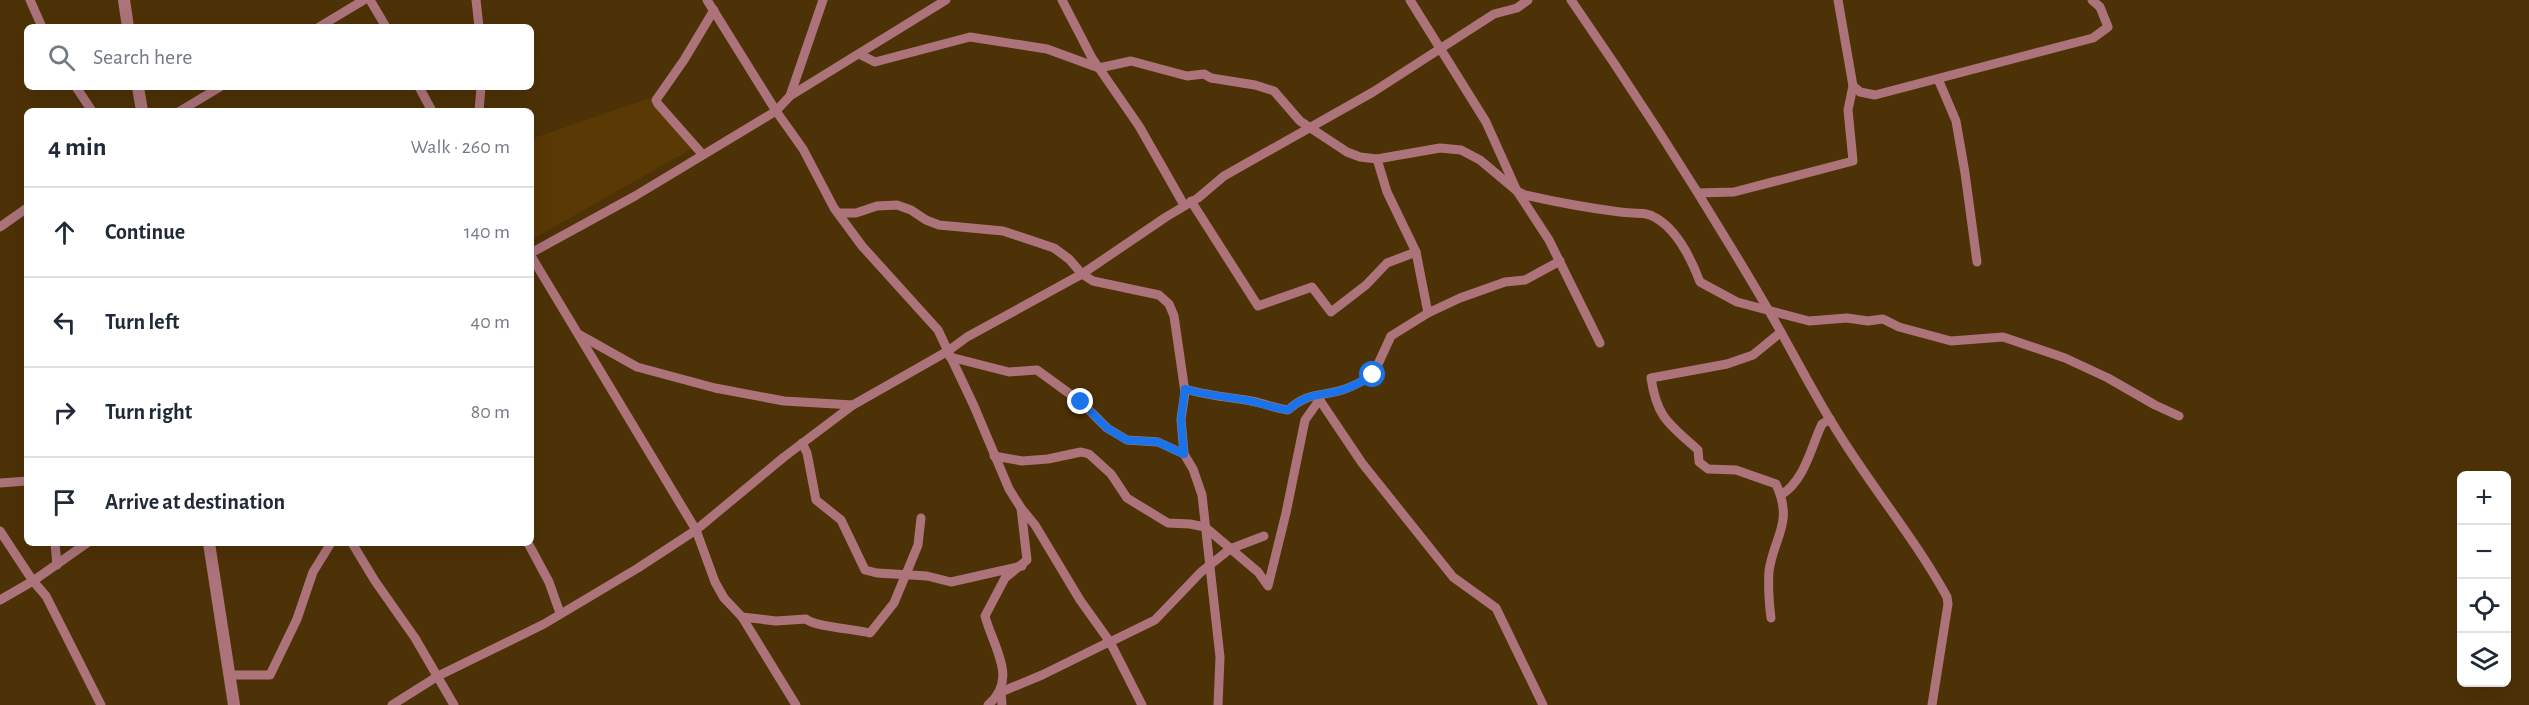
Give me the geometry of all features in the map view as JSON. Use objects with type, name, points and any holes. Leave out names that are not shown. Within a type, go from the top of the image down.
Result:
[{"type":"street","points":[[30,0],[41,24]]},
{"type":"street","points":[[124,0],[128,24]]},
{"type":"street","points":[[325,24],[364,0]]},
{"type":"street","points":[[370,0],[384,24]]},
{"type":"street","points":[[476,0],[479,24]]},
{"type":"street","points":[[707,0],[776,111],[803,149],[822,188],[838,213],[862,246],[938,330],[1002,475],[1021,508],[1035,525],[1110,642],[1142,705]]},
{"type":"street","points":[[790,96],[823,0]]},
{"type":"street","points":[[534,253],[635,196],[776,111],[790,96],[946,0]]},
{"type":"street","points":[[1062,0],[1099,68],[1258,306],[1312,287],[1331,312],[1366,285],[1387,263],[1416,252]]},
{"type":"street","points":[[1410,0],[1486,122],[1517,192],[1549,240],[1600,343]]},
{"type":"street","points":[[392,705],[438,676],[544,624],[638,568],[696,530],[802,443],[853,405],[949,354],[967,337],[1083,274],[1224,176],[1313,127],[1442,49],[1494,14],[1517,8],[1528,0]]},
{"type":"street","points":[[1571,0],[1632,88],[1769,310],[1830,420],[1947,597],[1948,604],[1932,705]]},
{"type":"street","points":[[1698,193],[1734,192],[1853,161],[1848,110],[1853,86],[1838,0]]},
{"type":"street","points":[[1853,86],[1860,92],[1875,95],[2093,38],[2108,27],[2100,7],[2092,0]]},
{"type":"street","points":[[703,155],[656,100],[684,60],[714,10]]},
{"type":"street","points":[[859,54],[875,62],[970,37],[1047,49],[1099,68],[1131,61],[1187,76],[1204,74],[1211,78],[1264,87],[1280,96],[1294,116],[1347,152],[1360,157],[1377,159],[1440,148],[1461,150],[1480,160],[1517,192],[1532,197],[1659,219],[1674,235],[1694,267],[1700,282],[1737,302],[1809,321],[1847,318],[1868,321],[1883,319],[1899,327],[1951,341],[2003,338],[2065,358],[2179,416]]},
{"type":"street","points":[[1938,79],[1956,121],[1977,262]]},
{"type":"street","points":[[78,90],[90,108]]},
{"type":"street","points":[[138,90],[142,108]]},
{"type":"street","points":[[185,108],[215,90]]},
{"type":"street","points":[[421,90],[430,108]]},
{"type":"street","points":[[479,108],[481,90]]},
{"type":"street","points":[[1377,159],[1387,192],[1416,252],[1428,314]]},
{"type":"street","points":[[838,213],[856,213],[877,206],[897,205],[939,225],[1003,231],[1054,248],[1070,259],[1083,274],[1093,281],[1159,295],[1165,299],[1174,316],[1185,389],[1181,419],[1184,454],[1193,469],[1202,495],[1220,657],[1218,705]]},
{"type":"street","points":[[0,226],[24,210]]},
{"type":"street","points":[[534,260],[696,530],[715,582],[724,598],[742,617],[796,705]]},
{"type":"street","points":[[1185,389],[1218,398],[1249,401],[1288,410],[1300,399],[1341,390],[1373,375],[1391,336],[1428,314],[1460,298],[1505,282],[1525,280],[1560,261]]},
{"type":"street","points":[[1771,618],[1769,569],[1782,532],[1784,509],[1776,484],[1736,470],[1708,469],[1699,462],[1698,450],[1664,420],[1654,401],[1650,378],[1726,364],[1753,355],[1781,332]]},
{"type":"street","points":[[577,333],[637,367],[715,388],[784,401],[853,405]]},
{"type":"street","points":[[949,354],[1009,372],[1037,370],[1081,402],[1107,428],[1127,440],[1158,442],[1184,454]]},
{"type":"street","points":[[994,456],[1022,461],[1048,459],[1081,452],[1089,454],[1111,474],[1127,498],[1168,523],[1205,527],[1258,572],[1268,586],[1305,420],[1318,396]]},
{"type":"street","points":[[1318,396],[1362,463],[1453,577],[1496,608],[1543,705]]},
{"type":"street","points":[[1781,495],[1788,491],[1807,462],[1822,424],[1830,420]]},
{"type":"street","points":[[802,443],[807,453],[816,500],[841,520],[862,567],[868,572],[927,576],[951,582],[1022,566]]},
{"type":"street","points":[[0,483],[24,481]]},
{"type":"street","points":[[1002,705],[1003,665],[985,616],[1005,578],[1022,566],[1028,555],[1021,508]]},
{"type":"street","points":[[742,617],[776,621],[806,619],[811,624],[870,633],[894,603],[907,574],[918,545],[921,519]]},
{"type":"street","points":[[0,531],[33,581],[46,596],[101,705]]},
{"type":"street","points":[[988,705],[1001,692],[1042,675],[1155,620],[1209,566],[1230,549],[1264,536]]},
{"type":"street","points":[[55,546],[57,565]]},
{"type":"street","points":[[0,600],[33,581],[83,546]]},
{"type":"street","points":[[209,546],[234,705]]},
{"type":"street","points":[[230,675],[270,675],[297,619],[313,572],[330,546]]},
{"type":"street","points":[[354,546],[415,638],[454,705]]},
{"type":"street","points":[[530,546],[549,582],[561,613]]},
{"type":"shaded area","points":[[650,98],[693,148],[534,238],[534,138]]},
{"type":"route","points":[[1081,402],[1107,428],[1127,440],[1158,442],[1184,454],[1186,450],[1181,419],[1185,389],[1218,398],[1249,401],[1288,410],[1300,399],[1341,390],[1373,375]]}]
